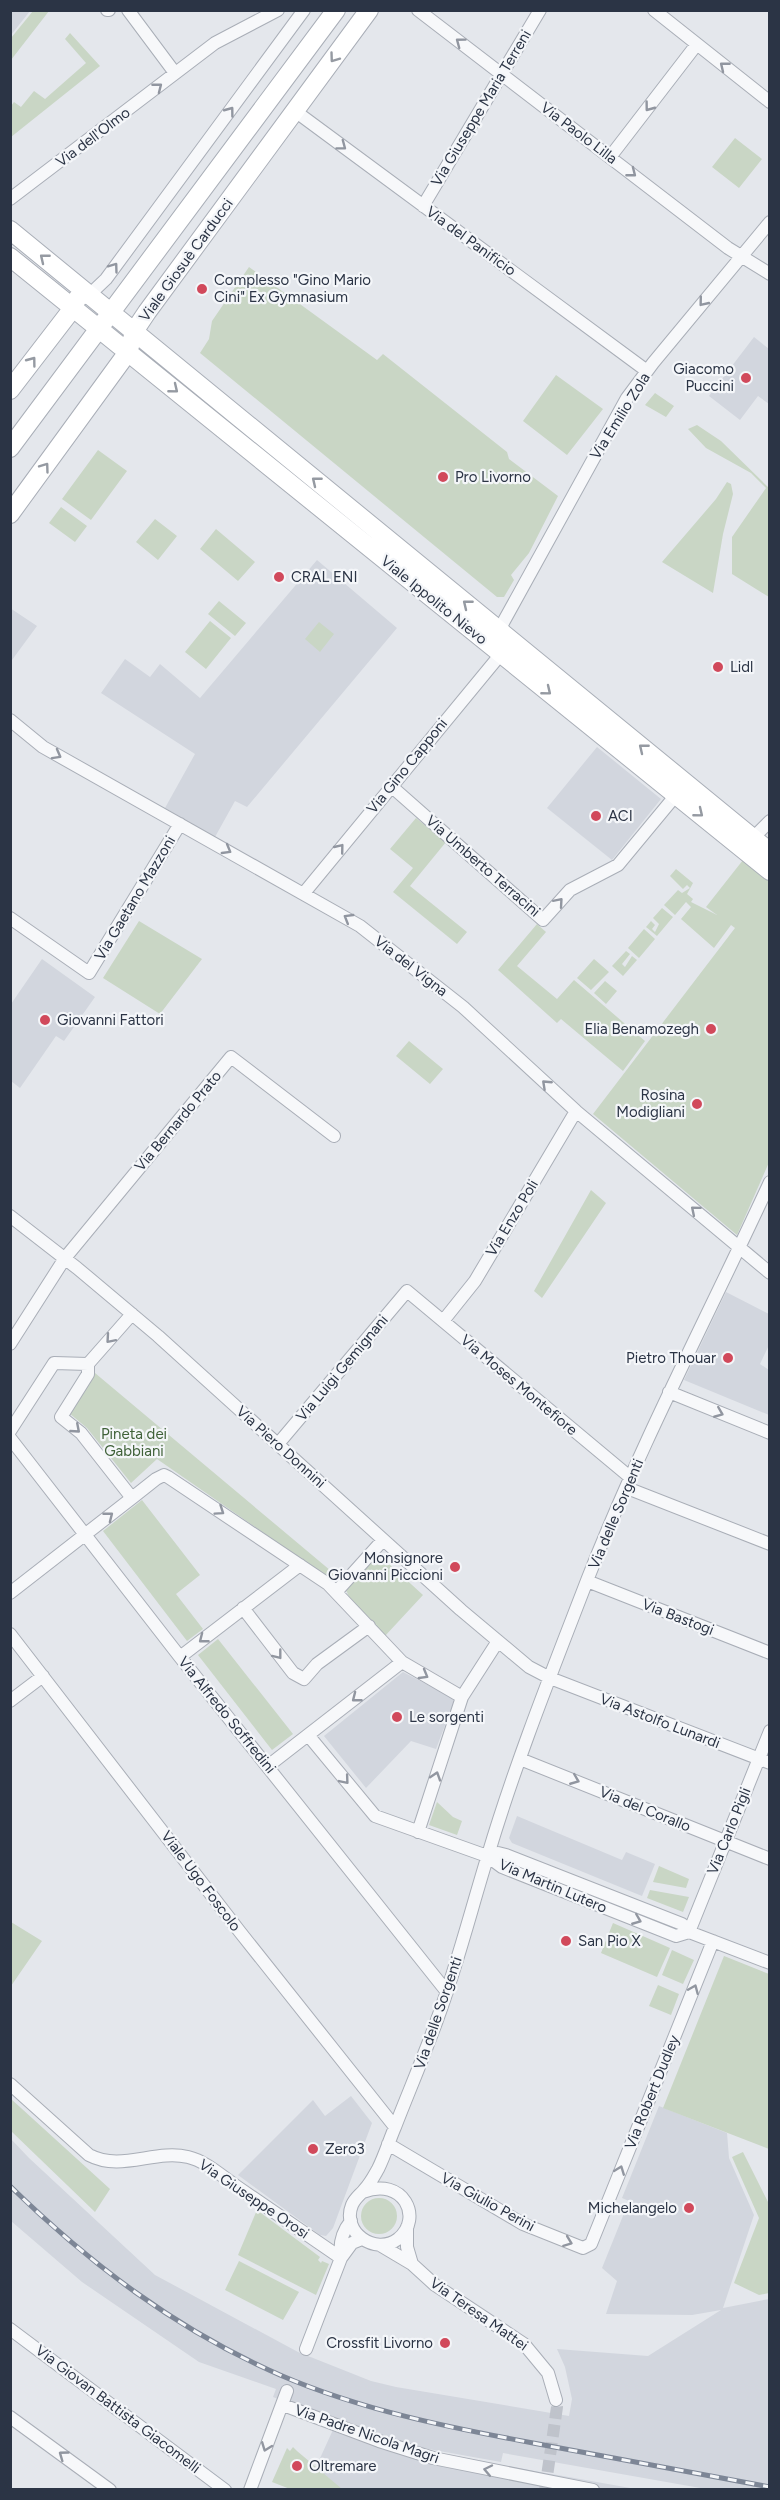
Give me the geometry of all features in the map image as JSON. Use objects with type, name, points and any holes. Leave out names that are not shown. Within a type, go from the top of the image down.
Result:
[{"type":"main road","name":"Viale Giosuè Carducci","points":[[10,448],[336,10]]},
{"type":"main road","name":"Viale Giosuè Carducci","points":[[10,514],[128,352],[135,330],[369,10]]},
{"type":"main road","name":"Viale Ippolito Nievo","points":[[10,230],[135,330],[504,642],[676,795],[770,871]]},
{"type":"main road","name":"Viale Ippolito Nievo","points":[[10,257],[128,352],[504,642],[770,852]]},
{"type":"main road","points":[[10,390],[73,308],[78,294],[84,290]]},
{"type":"street","points":[[128,10],[175,73]]},
{"type":"street","name":"Via dell'Olmo","points":[[10,199],[215,43],[278,10]]},
{"type":"street","points":[[84,290],[106,279],[304,10]]},
{"type":"street","name":"Via Paolo Lilla","points":[[418,10],[741,257],[770,274]]},
{"type":"street","name":"Via Giuseppe Maria Terreni","points":[[423,206],[540,10]]},
{"type":"street","points":[[654,10],[770,102]]},
{"type":"street","points":[[610,157],[696,44]]},
{"type":"street","name":"Via del Panificio","points":[[295,111],[647,371]]},
{"type":"street","name":"Via Emilio Zola","points":[[504,642],[622,407],[647,371],[770,222]]},
{"type":"street","name":"Via Gino Capponi","points":[[304,893],[504,642]]},
{"type":"street","name":"Via del Vigna","points":[[10,720],[43,747],[360,926],[463,1007],[576,1111],[770,1273]]},
{"type":"street","name":"Via Umberto Terracini","points":[[391,786],[543,920],[570,890],[618,865],[676,795]]},
{"type":"street","points":[[753,838],[770,821]]},
{"type":"street","name":"Via Gaetano Mazzoni","points":[[10,918],[89,973],[180,824]]},
{"type":"street","name":"Via Bernardo Prato","points":[[65,1258],[231,1057],[334,1136]]},
{"type":"street","name":"Via Enzo Poli","points":[[443,1321],[475,1281],[576,1111]]},
{"type":"street","name":"Via delle Sorgenti","points":[[341,2258],[339,2246],[341,2237],[351,2221],[352,2204],[363,2192],[378,2168],[418,2072],[447,1992],[487,1856],[520,1759],[612,1517],[770,1182]]},
{"type":"street","name":"Via Piero Donnini","points":[[10,1216],[132,1314],[498,1641],[529,1667],[550,1678]]},
{"type":"street","points":[[10,1344],[65,1258]]},
{"type":"street","name":"Via Moses Montefiore","points":[[407,1291],[629,1483],[770,1544]]},
{"type":"street","name":"Via Luigi Gemignani","points":[[278,1444],[407,1291]]},
{"type":"street","points":[[132,1314],[88,1364],[88,1374],[61,1417],[81,1433],[132,1498]]},
{"type":"street","points":[[10,1431],[54,1363],[88,1364]]},
{"type":"street","points":[[669,1392],[770,1433]]},
{"type":"street","name":"Via Alfredo Soffredini","points":[[10,1437],[180,1657],[447,1992]]},
{"type":"street","points":[[10,1593],[156,1479],[165,1476],[300,1564],[337,1592],[402,1662],[462,1697]]},
{"type":"street","points":[[337,1592],[383,1540]]},
{"type":"street","points":[[180,1657],[300,1564]]},
{"type":"street","name":"Via Bastogi","points":[[587,1581],[770,1653]]},
{"type":"street","points":[[243,1608],[292,1673],[304,1679],[317,1664],[369,1626]]},
{"type":"street","name":"Viale Ugo Foscolo","points":[[10,1634],[394,2127]]},
{"type":"street","points":[[418,1832],[462,1697],[498,1641]]},
{"type":"street","points":[[268,1766],[402,1662]]},
{"type":"street","points":[[10,1701],[43,1676]]},
{"type":"street","name":"Via Astolfo Lunardi","points":[[550,1678],[764,1761]]},
{"type":"street","name":"Via Carlo Pigli","points":[[689,1932],[725,1841],[764,1761],[770,1731]]},
{"type":"street","points":[[308,1735],[375,1816],[487,1856]]},
{"type":"street","name":"Via del Corallo","points":[[520,1759],[770,1859]]},
{"type":"street","name":"Via Martin Lutero","points":[[487,1856],[502,1867],[676,1936],[689,1932],[770,1963]]},
{"type":"street","name":"Via Robert Dudley","points":[[591,2244],[713,1941]]},
{"type":"street","name":"Via Giuseppe Orosi","points":[[10,2084],[89,2155],[97,2159],[116,2162],[165,2155],[189,2157],[215,2172],[341,2258]]},
{"type":"street","name":"Via Giulio Perini","points":[[388,2144],[523,2224],[583,2248],[591,2244]]},
{"type":"street","points":[[378,2168],[390,2188],[405,2201],[409,2211],[407,2247],[412,2264]]},
{"type":"street","points":[[363,2192],[375,2187],[390,2188]]},
{"type":"street","points":[[351,2221],[354,2231],[362,2239],[380,2245],[398,2238],[407,2227]]},
{"type":"street","name":"Via delle Sorgenti","points":[[306,2349],[341,2258],[352,2243],[362,2239]]},
{"type":"street","name":"Via Teresa Mattei","points":[[380,2245],[412,2264],[435,2285],[500,2326],[529,2349],[548,2373],[556,2400]]},
{"type":"street","name":"Via Giovan Battista Giacomelli","points":[[10,2329],[225,2490]]},
{"type":"street","points":[[250,2490],[287,2391]]},
{"type":"street","name":"Via Padre Nicola Magri","points":[[283,2405],[379,2441],[433,2458],[593,2490]]},
{"type":"street","points":[[10,2417],[110,2490]]},
{"type":"shaded area","points":[[10,11],[30,11],[11,35]]},
{"type":"shaded area","name":"Giacomo Puccini","points":[[754,337],[769,349],[769,404],[758,396],[740,420],[709,396]]},
{"type":"shaded area","points":[[317,560],[397,628],[247,807],[235,801],[215,837],[165,808],[195,754],[101,693],[125,659],[150,677],[160,664],[200,698]]},
{"type":"shaded area","points":[[10,608],[37,626],[12,660],[10,660]]},
{"type":"shaded area","points":[[597,747],[661,799],[612,860],[547,808]]},
{"type":"shaded area","name":"Giovanni Fattori","points":[[42,959],[95,997],[64,1041],[56,1036],[20,1088],[11,1081],[11,1004]]},
{"type":"shaded area","name":"Pietro Thouar","points":[[726,1292],[769,1314],[769,1345],[760,1364],[769,1370],[769,1415],[684,1380]]},
{"type":"shaded area","name":"Le sorgenti","points":[[403,1672],[455,1699],[436,1749],[411,1741],[366,1788],[324,1736]]},
{"type":"shaded area","points":[[517,1816],[622,1860],[626,1852],[655,1864],[642,1896],[512,1843],[509,1838]]},
{"type":"shaded area","name":"Zero3","points":[[351,2096],[372,2123],[333,2228],[326,2236],[320,2235],[238,2175],[313,2100],[325,2116]]},
{"type":"shaded area","points":[[659,2106],[727,2133],[729,2158],[754,2215],[723,2308],[769,2299],[769,2489],[706,2489],[503,2453],[501,2462],[417,2447],[417,2450],[636,2489],[306,2489],[337,2421],[273,2397],[276,2389],[199,2362],[82,2282],[11,2221],[10,2138],[155,2275],[298,2352],[371,2381],[396,2387],[569,2416],[572,2399],[565,2367],[557,2349],[648,2356],[721,2310],[692,2315],[606,2314],[617,2281],[602,2268],[629,2201],[622,2198]]},
{"type":"green space","points":[[33,11],[49,11],[11,60],[11,38]]},
{"type":"green space","points":[[70,33],[100,66],[11,137],[11,106],[14,102],[21,107],[34,91],[45,99],[86,63],[65,39]]},
{"type":"green space","points":[[735,138],[762,159],[739,188],[712,167]]},
{"type":"green space","name":"Pro Livorno","points":[[249,267],[377,360],[383,354],[507,452],[509,459],[558,496],[529,553],[511,575],[514,580],[504,597],[497,597],[200,353],[209,339],[212,321]]},
{"type":"green space","points":[[556,375],[603,409],[567,455],[523,421]]},
{"type":"green space","points":[[655,393],[674,406],[666,417],[645,405]]},
{"type":"green space","points":[[697,425],[721,441],[769,488],[769,597],[732,574],[732,537],[766,488],[751,473],[706,448],[688,429]]},
{"type":"green space","points":[[98,450],[127,471],[91,520],[62,499]]},
{"type":"green space","points":[[727,482],[731,484],[733,494],[723,534],[713,593],[662,562],[716,499]]},
{"type":"green space","points":[[61,507],[87,526],[75,542],[49,523]]},
{"type":"green space","points":[[155,519],[177,536],[158,560],[136,542]]},
{"type":"green space","points":[[216,529],[255,562],[238,581],[200,549]]},
{"type":"green space","points":[[219,601],[246,623],[235,636],[208,614]]},
{"type":"green space","points":[[210,621],[231,638],[206,669],[185,652]]},
{"type":"green space","points":[[319,622],[334,634],[320,652],[305,639]]},
{"type":"green space","points":[[416,818],[446,842],[410,886],[467,932],[457,944],[393,892],[413,868],[390,849]]},
{"type":"green space","points":[[743,860],[769,881],[770,1160],[737,1235],[593,1114],[735,928],[731,925],[714,948],[681,919],[691,907],[686,902],[675,915],[664,905],[678,890],[682,893],[690,888],[687,885],[683,889],[670,876],[676,869],[693,883],[687,894],[693,899],[691,902],[717,915],[706,907]]},
{"type":"green space","points":[[662,908],[673,917],[657,936],[646,927],[651,921],[655,925],[652,929],[655,932],[659,924],[653,918]]},
{"type":"green space","points":[[139,921],[202,959],[160,1014],[103,978]]},
{"type":"green space","points":[[537,924],[546,932],[517,966],[557,999],[574,980],[645,1041],[623,1071],[561,1019],[557,1023],[498,970]]},
{"type":"green space","points":[[644,929],[655,939],[639,958],[628,948]]},
{"type":"green space","points":[[626,951],[630,954],[622,964],[625,967],[632,956],[637,960],[623,976],[612,966]]},
{"type":"green space","points":[[594,959],[609,972],[591,990],[577,978]]},
{"type":"green space","points":[[605,981],[617,991],[606,1004],[594,993]]},
{"type":"green space","points":[[409,1041],[443,1069],[430,1084],[396,1056]]},
{"type":"green space","points":[[591,1190],[606,1203],[542,1298],[534,1291]]},
{"type":"green space","name":"Pineta dei Gabbiani","points":[[95,1373],[337,1576],[333,1581],[157,1459],[131,1483],[87,1428],[69,1413]]},
{"type":"green space","points":[[142,1500],[200,1575],[176,1594],[203,1629],[187,1641],[103,1531]]},
{"type":"green space","points":[[377,1553],[423,1595],[385,1636],[349,1597],[346,1590]]},
{"type":"green space","points":[[218,1639],[293,1734],[272,1750],[198,1655]]},
{"type":"green space","points":[[437,1802],[453,1817],[462,1821],[457,1835],[429,1825]]},
{"type":"green space","points":[[659,1866],[689,1879],[686,1888],[653,1882]]},
{"type":"green space","points":[[650,1890],[689,1897],[683,1912],[647,1898]]},
{"type":"green space","points":[[11,1922],[42,1941],[11,1986]]},
{"type":"green space","points":[[613,1923],[670,1948],[657,1977],[601,1953]]},
{"type":"green space","points":[[672,1950],[694,1960],[683,1984],[662,1975]]},
{"type":"green space","points":[[724,1956],[769,1974],[769,2149],[663,2108]]},
{"type":"green space","points":[[658,1985],[679,1994],[671,2015],[649,2006]]},
{"type":"green space","points":[[10,2098],[110,2189],[95,2212],[11,2131]]},
{"type":"green space","points":[[743,2152],[769,2204],[769,2293],[759,2295],[734,2283],[759,2218],[732,2157]]},
{"type":"green space","points":[[379,2198],[392,2203],[397,2216],[392,2229],[379,2234],[366,2229],[361,2216],[366,2203]]},
{"type":"green space","points":[[257,2210],[320,2257],[318,2260],[321,2263],[322,2261],[329,2264],[316,2295],[238,2255]]},
{"type":"green space","points":[[239,2261],[299,2292],[283,2320],[225,2290]]},
{"type":"green space","name":"Oltremare","points":[[293,2447],[342,2489],[290,2489],[272,2482],[287,2448],[290,2451]]},
{"type":"tunnel","points":[[545,2490],[557,2407],[556,2400]]},
{"type":"railway","points":[[10,2186],[71,2242],[136,2293],[206,2337],[280,2375],[373,2408],[437,2424],[770,2487]]},
{"type":"place","name":"Complesso \"Gino Mario Cini\" Ex Gymnasium","points":[[202,289]]},
{"type":"place","name":"Giacomo Puccini","points":[[746,378]]},
{"type":"place","name":"Pro Livorno","points":[[443,477]]},
{"type":"place","name":"CRAL ENI","points":[[279,577]]},
{"type":"place","name":"Lidl","points":[[718,667]]},
{"type":"place","name":"ACI","points":[[596,816]]},
{"type":"place","name":"Giovanni Fattori","points":[[45,1020]]},
{"type":"place","name":"Elia Benamozegh","points":[[711,1029]]},
{"type":"place","name":"Rosina Modigliani","points":[[697,1104]]},
{"type":"place","name":"Pietro Thouar","points":[[728,1358]]},
{"type":"place","name":"Monsignore Giovanni Piccioni","points":[[455,1567]]},
{"type":"place","name":"Le sorgenti","points":[[397,1717]]},
{"type":"place","name":"San Pio X","points":[[566,1941]]},
{"type":"place","name":"Zero3","points":[[313,2149]]},
{"type":"place","name":"Michelangelo","points":[[689,2208]]},
{"type":"place","name":"Crossfit Livorno","points":[[445,2343]]},
{"type":"place","name":"Oltremare","points":[[297,2466]]}]
